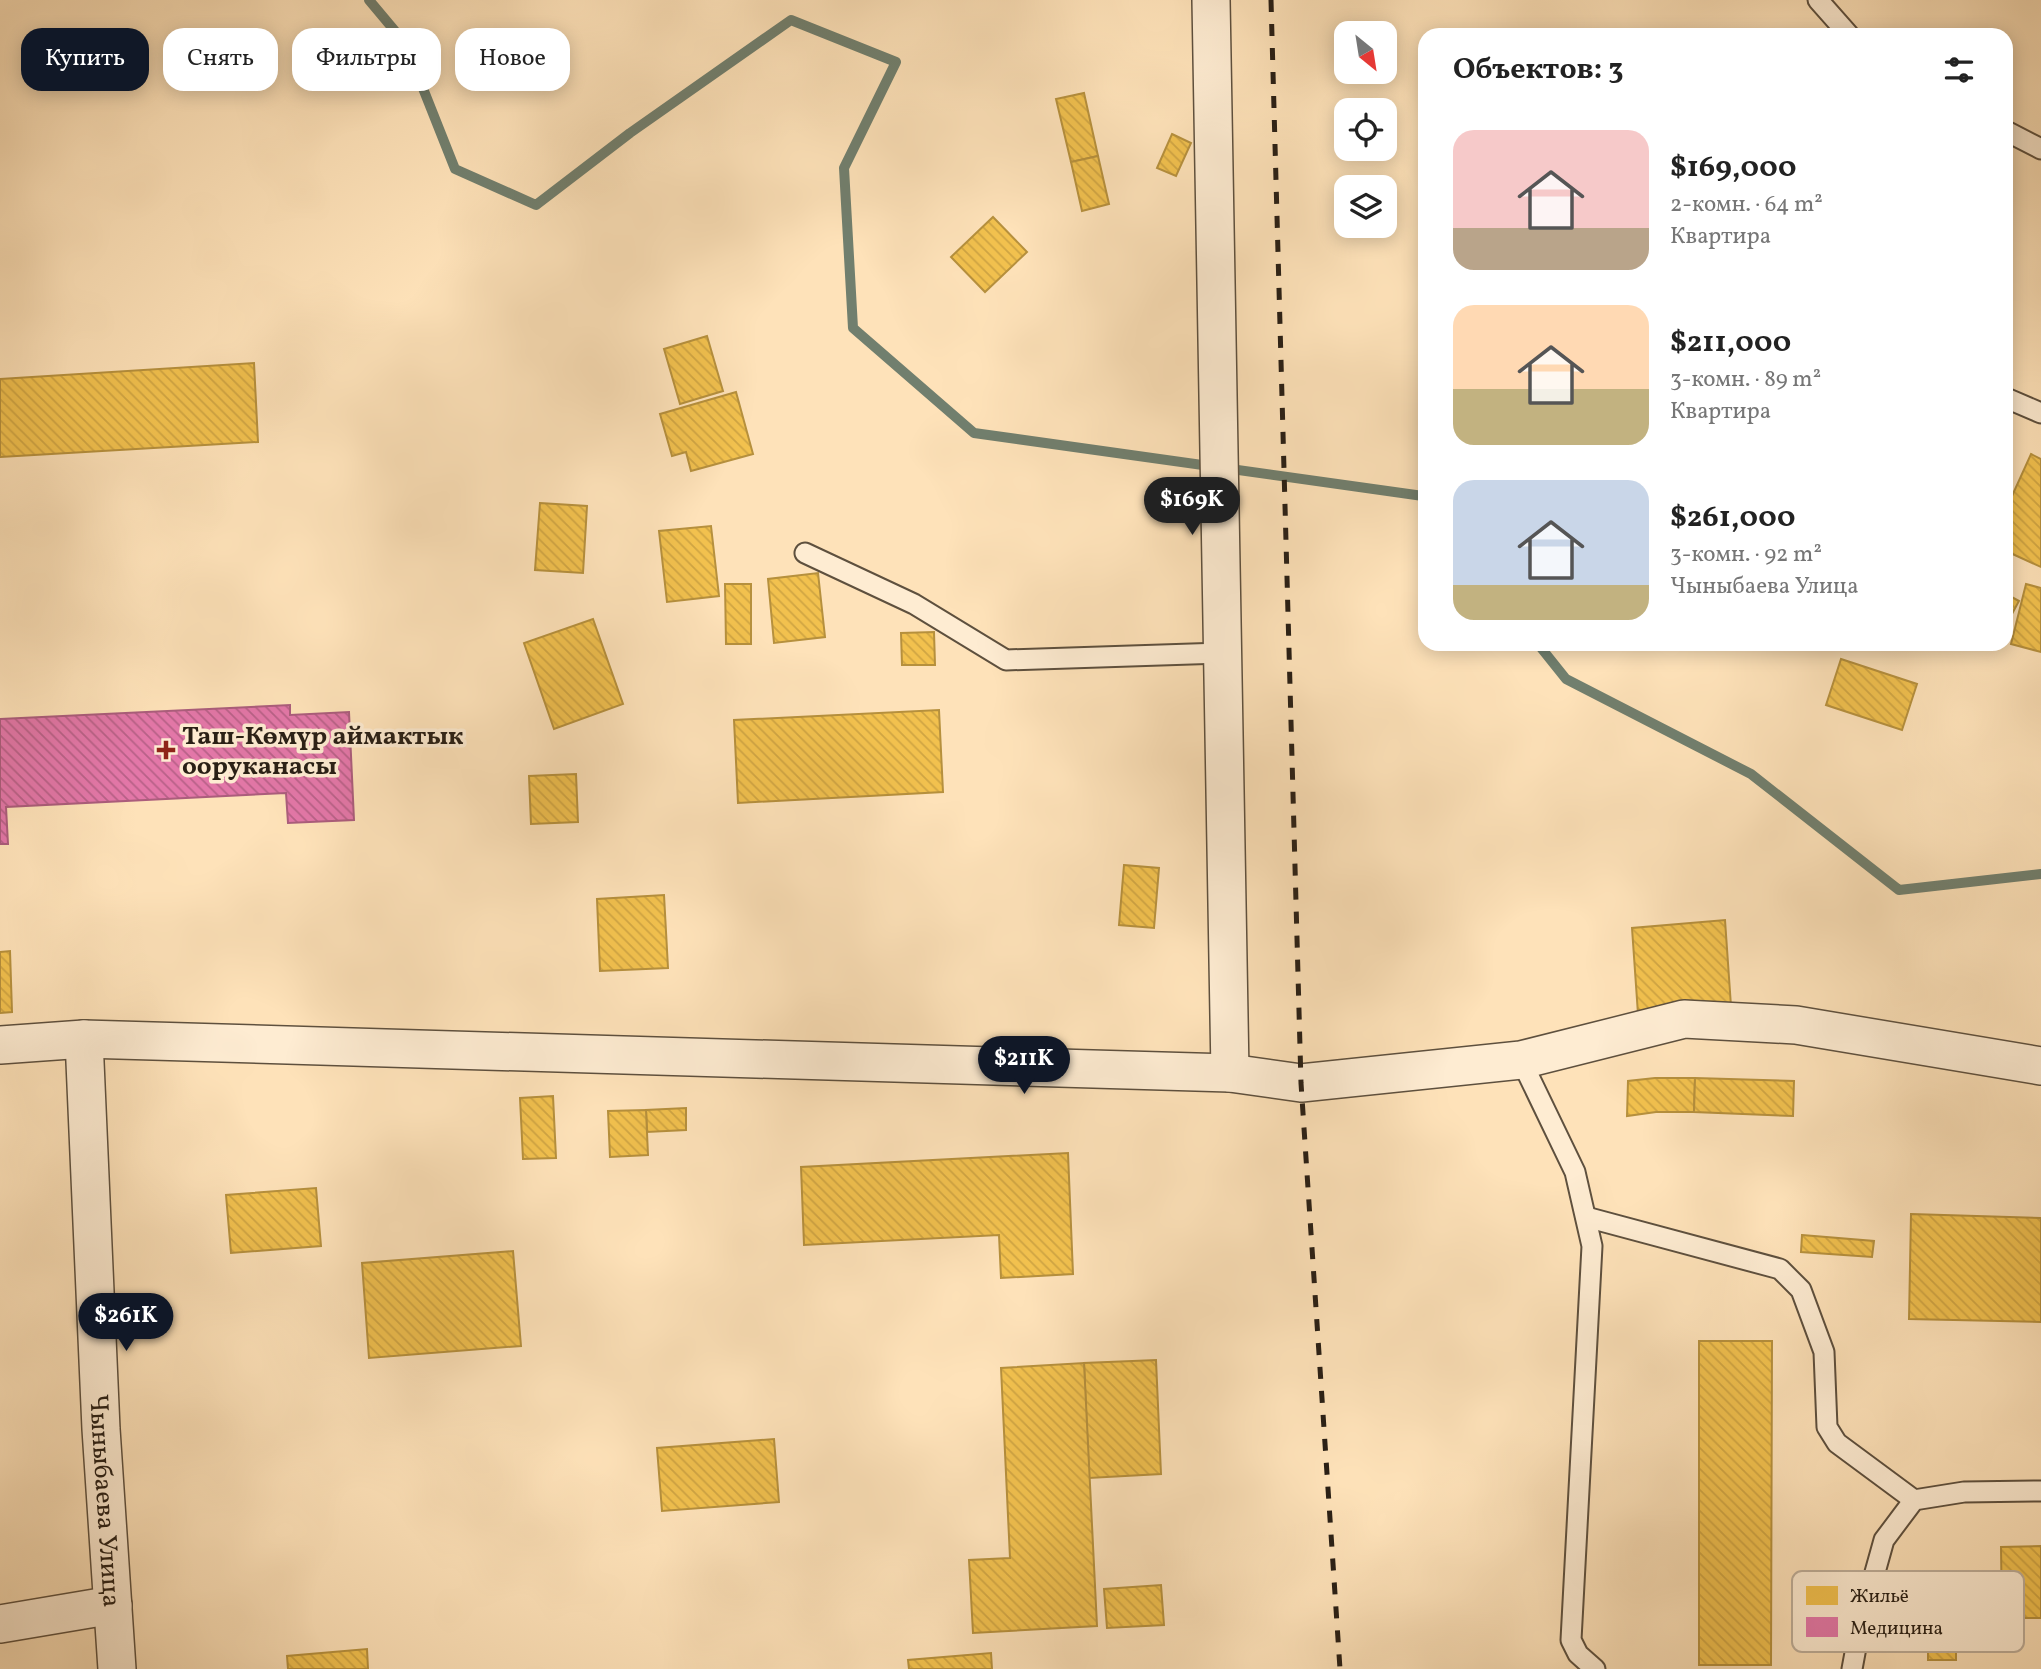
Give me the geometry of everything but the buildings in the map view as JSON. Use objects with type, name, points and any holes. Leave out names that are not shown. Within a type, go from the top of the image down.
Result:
[{"type":"street","points":[[1211,0],[1230,1073]]},
{"type":"street","points":[[0,1045],[84,1039],[1230,1073],[1301,1083],[1521,1060],[1684,1019],[1796,1025],[2041,1066]]},
{"type":"street","name":"Чыныбаева Улица","points":[[84,1039],[101,1429],[117,1669]]},
{"type":"street","points":[[0,1624],[113,1605]]},
{"type":"lane","points":[[1818,0],[1843,28]]},
{"type":"lane","points":[[2013,135],[2041,149]]},
{"type":"lane","points":[[2013,401],[2041,413]]},
{"type":"lane","points":[[805,553],[914,604],[1006,660],[1222,653]]},
{"type":"lane","points":[[1521,1060],[1575,1172],[1592,1247],[1571,1640],[1578,1661],[1595,1669]]},
{"type":"lane","points":[[1586,1217],[1780,1269],[1801,1290],[1824,1352],[1827,1427],[1838,1443],[1914,1500]]},
{"type":"lane","points":[[1875,1571],[1884,1540],[1914,1500],[1965,1492],[2041,1491]]},
{"type":"waterway","points":[[369,0],[405,43],[455,169],[536,205],[630,133],[791,20],[896,62],[844,168],[853,328],[974,433],[1418,495]]},
{"type":"waterway","points":[[1544,651],[1566,679],[1751,774],[1899,890],[2041,874]]},
{"type":"railway","points":[[1271,0],[1301,1083],[1340,1669]]},
{"type":"place","name":"Таш-Көмүр аймактык ооруканасы","points":[[166,750]]}]
